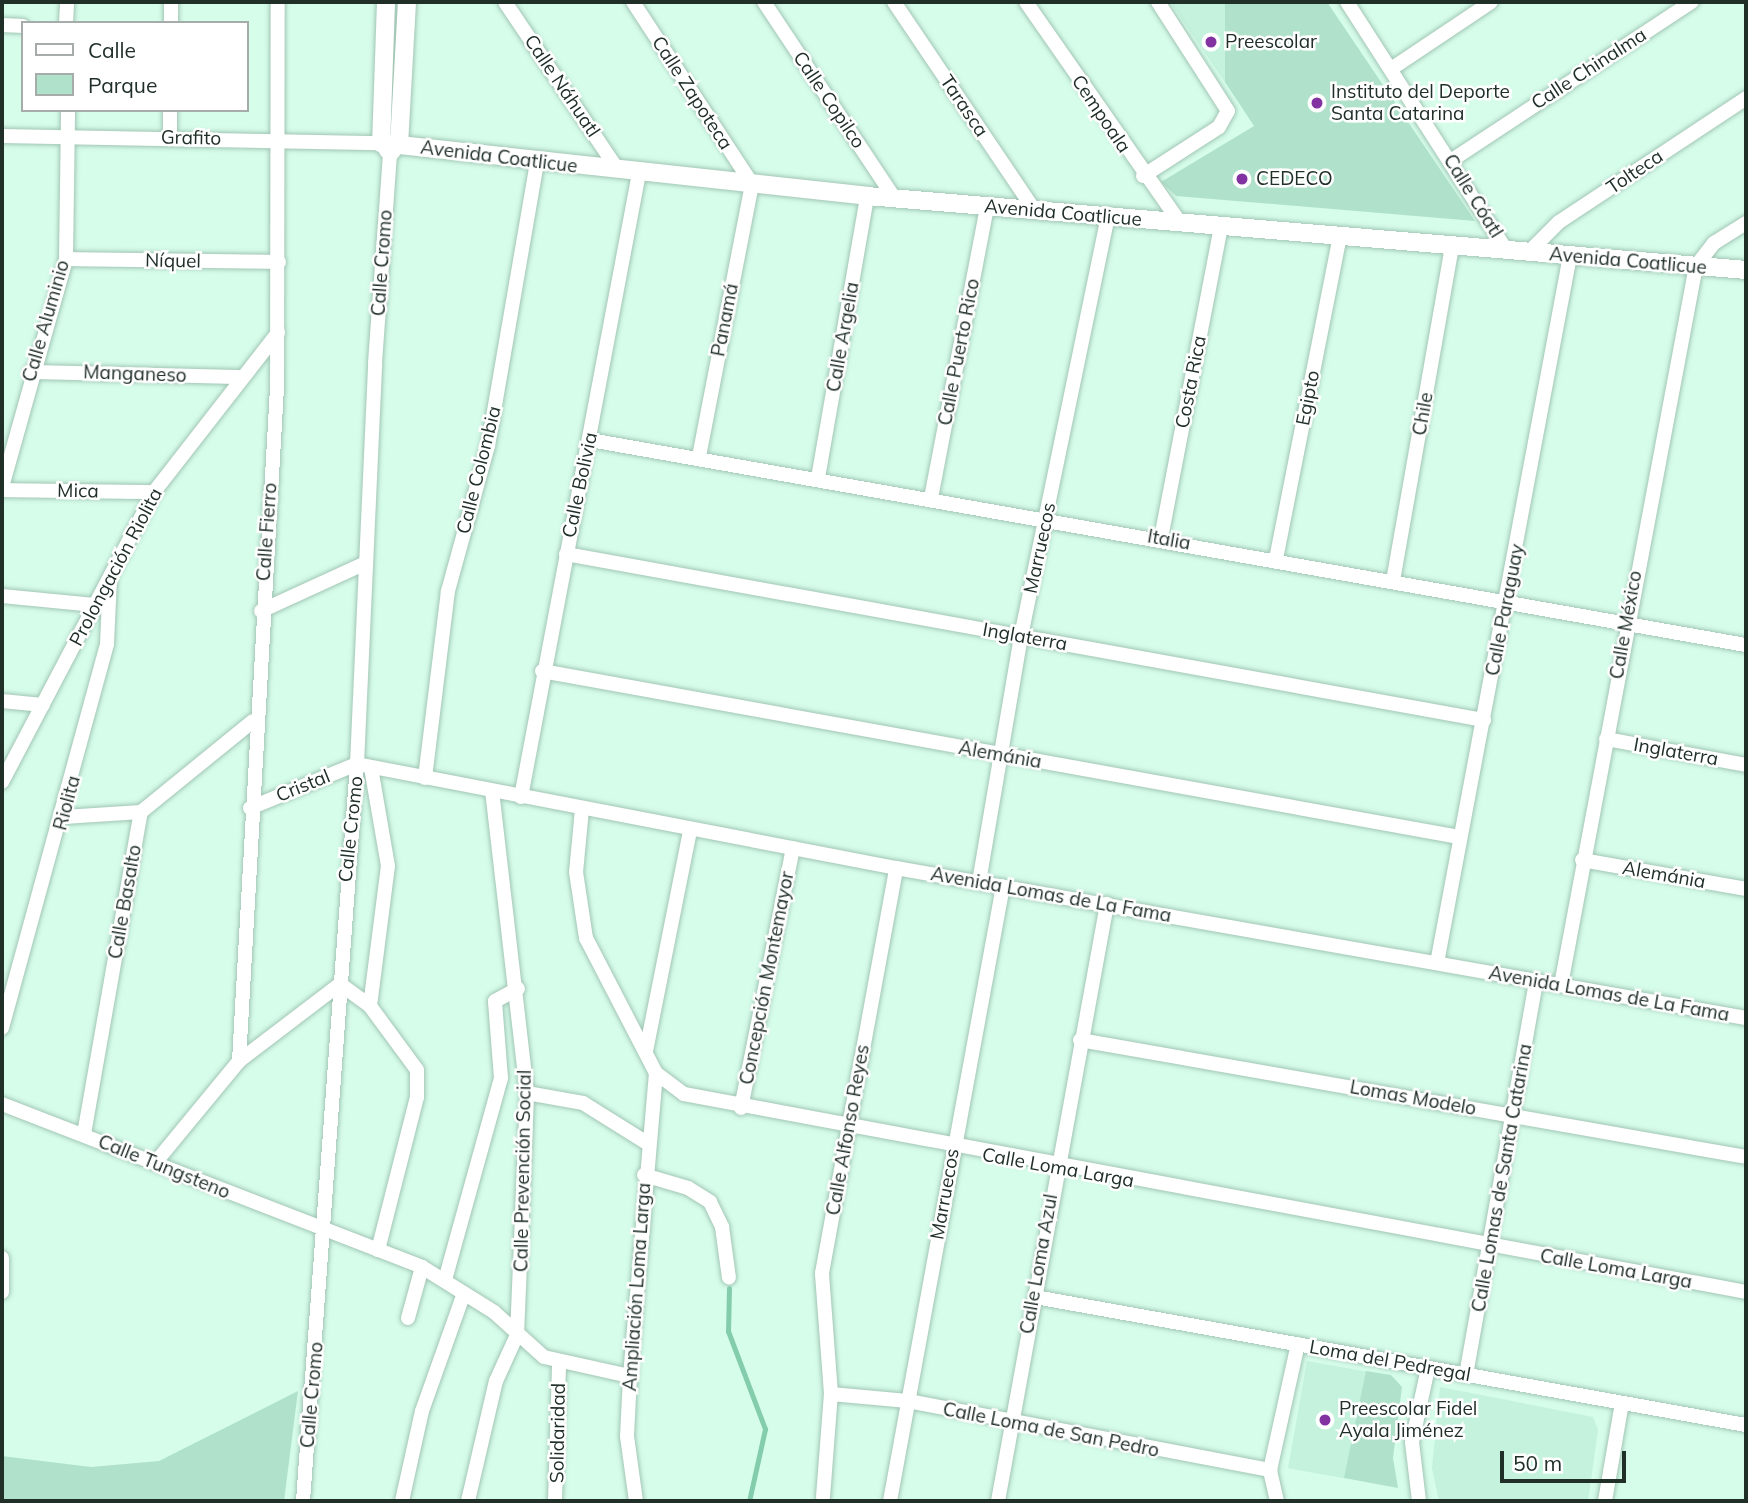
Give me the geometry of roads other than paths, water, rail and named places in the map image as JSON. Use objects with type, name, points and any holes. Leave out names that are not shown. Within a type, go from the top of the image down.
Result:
[{"type":"street","points":[[66,21],[67,2]]},
{"type":"street","points":[[171,21],[172,2]]},
{"type":"street","name":"Calle Fierro","points":[[239,1061],[254,721],[278,334],[278,2]]},
{"type":"street","name":"Calle Cromo","points":[[386,2],[390,148]]},
{"type":"street","name":"Calle Cromo","points":[[303,1501],[326,1231],[340,984],[364,766],[366,563],[390,148],[407,2]]},
{"type":"street","name":"Calle Náhuatl","points":[[505,2],[618,170]]},
{"type":"street","name":"Calle Zapoteca","points":[[633,2],[752,184]]},
{"type":"street","name":"Calle Copilco","points":[[764,2],[894,198]]},
{"type":"street","name":"Tarasca","points":[[894,2],[1035,211]]},
{"type":"street","name":"Cempoala","points":[[1026,2],[1143,176],[1180,223]]},
{"type":"street","points":[[1143,176],[1219,127],[1228,111],[1158,2]]},
{"type":"street","name":"Calle Cóatl","points":[[1347,2],[1452,160],[1506,250]]},
{"type":"street","points":[[1391,69],[1491,2]]},
{"type":"street","name":"Calle Chinalma","points":[[1452,160],[1692,2]]},
{"type":"street","points":[[2,25],[21,26]]},
{"type":"street","name":"Tolteca","points":[[1529,252],[1559,222],[1746,98]]},
{"type":"street","name":"Calle Aluminio","points":[[2,488],[30,372],[66,259],[68,112]]},
{"type":"street","points":[[170,112],[170,137]]},
{"type":"street","name":"Grafito","points":[[2,136],[277,139],[390,148]]},
{"type":"street","name":"Avenida Coatlicue","points":[[390,148],[987,207],[1746,270]]},
{"type":"street","name":"Calle Colombia","points":[[425,778],[448,591],[488,446],[537,162]]},
{"type":"street","name":"Calle Bolivia","points":[[521,797],[542,671],[590,440],[639,173]]},
{"type":"street","name":"Panamá","points":[[699,456],[752,184]]},
{"type":"street","name":"Calle Argelia","points":[[818,478],[867,196]]},
{"type":"street","name":"Calle Puerto Rico","points":[[931,498],[987,207]]},
{"type":"street","name":"Marruecos","points":[[979,882],[1021,636],[1108,216]]},
{"type":"street","points":[[1696,267],[1714,243],[1746,223]]},
{"type":"street","name":"Costa Rica","points":[[1160,538],[1221,226]]},
{"type":"street","name":"Egipto","points":[[1276,559],[1340,237]]},
{"type":"street","name":"Chile","points":[[1393,582],[1452,246]]},
{"type":"street","name":"Calle Paraguay","points":[[1437,963],[1459,837],[1507,604],[1570,256]]},
{"type":"street","name":"Níquel","points":[[66,259],[279,262]]},
{"type":"street","name":"Calle México","points":[[1561,985],[1626,624],[1696,267]]},
{"type":"street","name":"Prolongación Riolita","points":[[2,782],[154,492],[240,377],[278,334]]},
{"type":"street","name":"Manganeso","points":[[30,372],[240,377]]},
{"type":"street","name":"Italia","points":[[590,440],[699,456],[1276,559],[1507,604],[1746,643]]},
{"type":"street","name":"Mica","points":[[2,488],[154,492]]},
{"type":"street","name":"Inglaterra","points":[[566,554],[1484,720]]},
{"type":"street","points":[[261,611],[366,563]]},
{"type":"street","name":"Riolita","points":[[2,1028],[64,817],[110,629],[110,574]]},
{"type":"street","points":[[2,596],[95,606]]},
{"type":"street","name":"Alemánia","points":[[542,671],[1459,837]]},
{"type":"street","points":[[2,701],[43,705]]},
{"type":"street","points":[[64,817],[141,812],[254,721]]},
{"type":"street","name":"Inglaterra","points":[[1606,739],[1746,765]]},
{"type":"street","points":[[364,766],[388,866],[370,1006]]},
{"type":"street","name":"Avenida Lomas de La Fama","points":[[364,766],[896,868],[1746,1018]]},
{"type":"street","name":"Cristal","points":[[250,808],[364,766]]},
{"type":"street","name":"Calle Prevención Social","points":[[468,1501],[496,1381],[517,1335],[527,1093],[518,989],[492,792]]},
{"type":"street","name":"Calle Loma Larga","points":[[582,809],[576,872],[586,938],[656,1073],[684,1094],[741,1108],[953,1149],[1746,1292]]},
{"type":"street","name":"Calle Basalto","points":[[84,1134],[141,812]]},
{"type":"street","points":[[646,1051],[690,830]]},
{"type":"street","name":"Concepción Montemayor","points":[[741,1108],[793,848]]},
{"type":"street","name":"Alemánia","points":[[1582,860],[1746,889]]},
{"type":"street","name":"Calle Alfonso Reyes","points":[[823,1497],[831,1394],[821,1292],[896,868]]},
{"type":"street","name":"Marruecos","points":[[890,1501],[1003,887]]},
{"type":"street","name":"Calle Loma Azul","points":[[998,1501],[1056,1167],[1107,904]]},
{"type":"street","name":"Calle Lomas de Santa Catarina","points":[[1466,1375],[1491,1247],[1536,981]]},
{"type":"street","points":[[155,1163],[239,1061],[340,984],[370,1006],[412,1057],[419,1083],[378,1250]]},
{"type":"street","points":[[445,1280],[501,1078],[495,1000],[518,989]]},
{"type":"street","name":"Lomas Modelo","points":[[1080,1040],[1746,1157]]},
{"type":"street","name":"Ampliación Loma Larga","points":[[636,1501],[627,1436],[644,1175],[656,1073]]},
{"type":"street","points":[[527,1093],[564,1095],[647,1143]]},
{"type":"street","name":"Calle Tungsteno","points":[[2,1104],[326,1231]]},
{"type":"street","points":[[644,1175],[688,1188],[710,1202],[722,1227],[729,1278]]},
{"type":"street","points":[[326,1231],[422,1267],[445,1280],[559,1364],[630,1376]]},
{"type":"street","points":[[2,1258],[2,1292]]},
{"type":"street","points":[[408,1318],[422,1267]]},
{"type":"street","points":[[402,1501],[422,1411],[464,1293]]},
{"type":"street","name":"Loma del Pedregal","points":[[1035,1297],[1746,1425]]},
{"type":"street","points":[[1277,1501],[1270,1470],[1298,1344]]},
{"type":"street","name":"Solidaridad","points":[[555,1501],[559,1364]]},
{"type":"street","points":[[1419,1501],[1412,1442],[1429,1368]]},
{"type":"street","name":"Calle Loma de San Pedro","points":[[831,1394],[908,1401],[1010,1424],[1270,1470]]},
{"type":"street","points":[[1605,1501],[1622,1403]]},
{"type":"waterway","points":[[729,1288],[728,1331],[765,1429],[749,1501]]},
{"type":"place","name":"Preescolar","points":[[1211,42]]},
{"type":"place","name":"Instituto del Deporte Santa Catarina","points":[[1317,103]]},
{"type":"place","name":"CEDECO","points":[[1242,179]]},
{"type":"place","name":"Preescolar Fidel Ayala Jiménez","points":[[1325,1420]]}]
